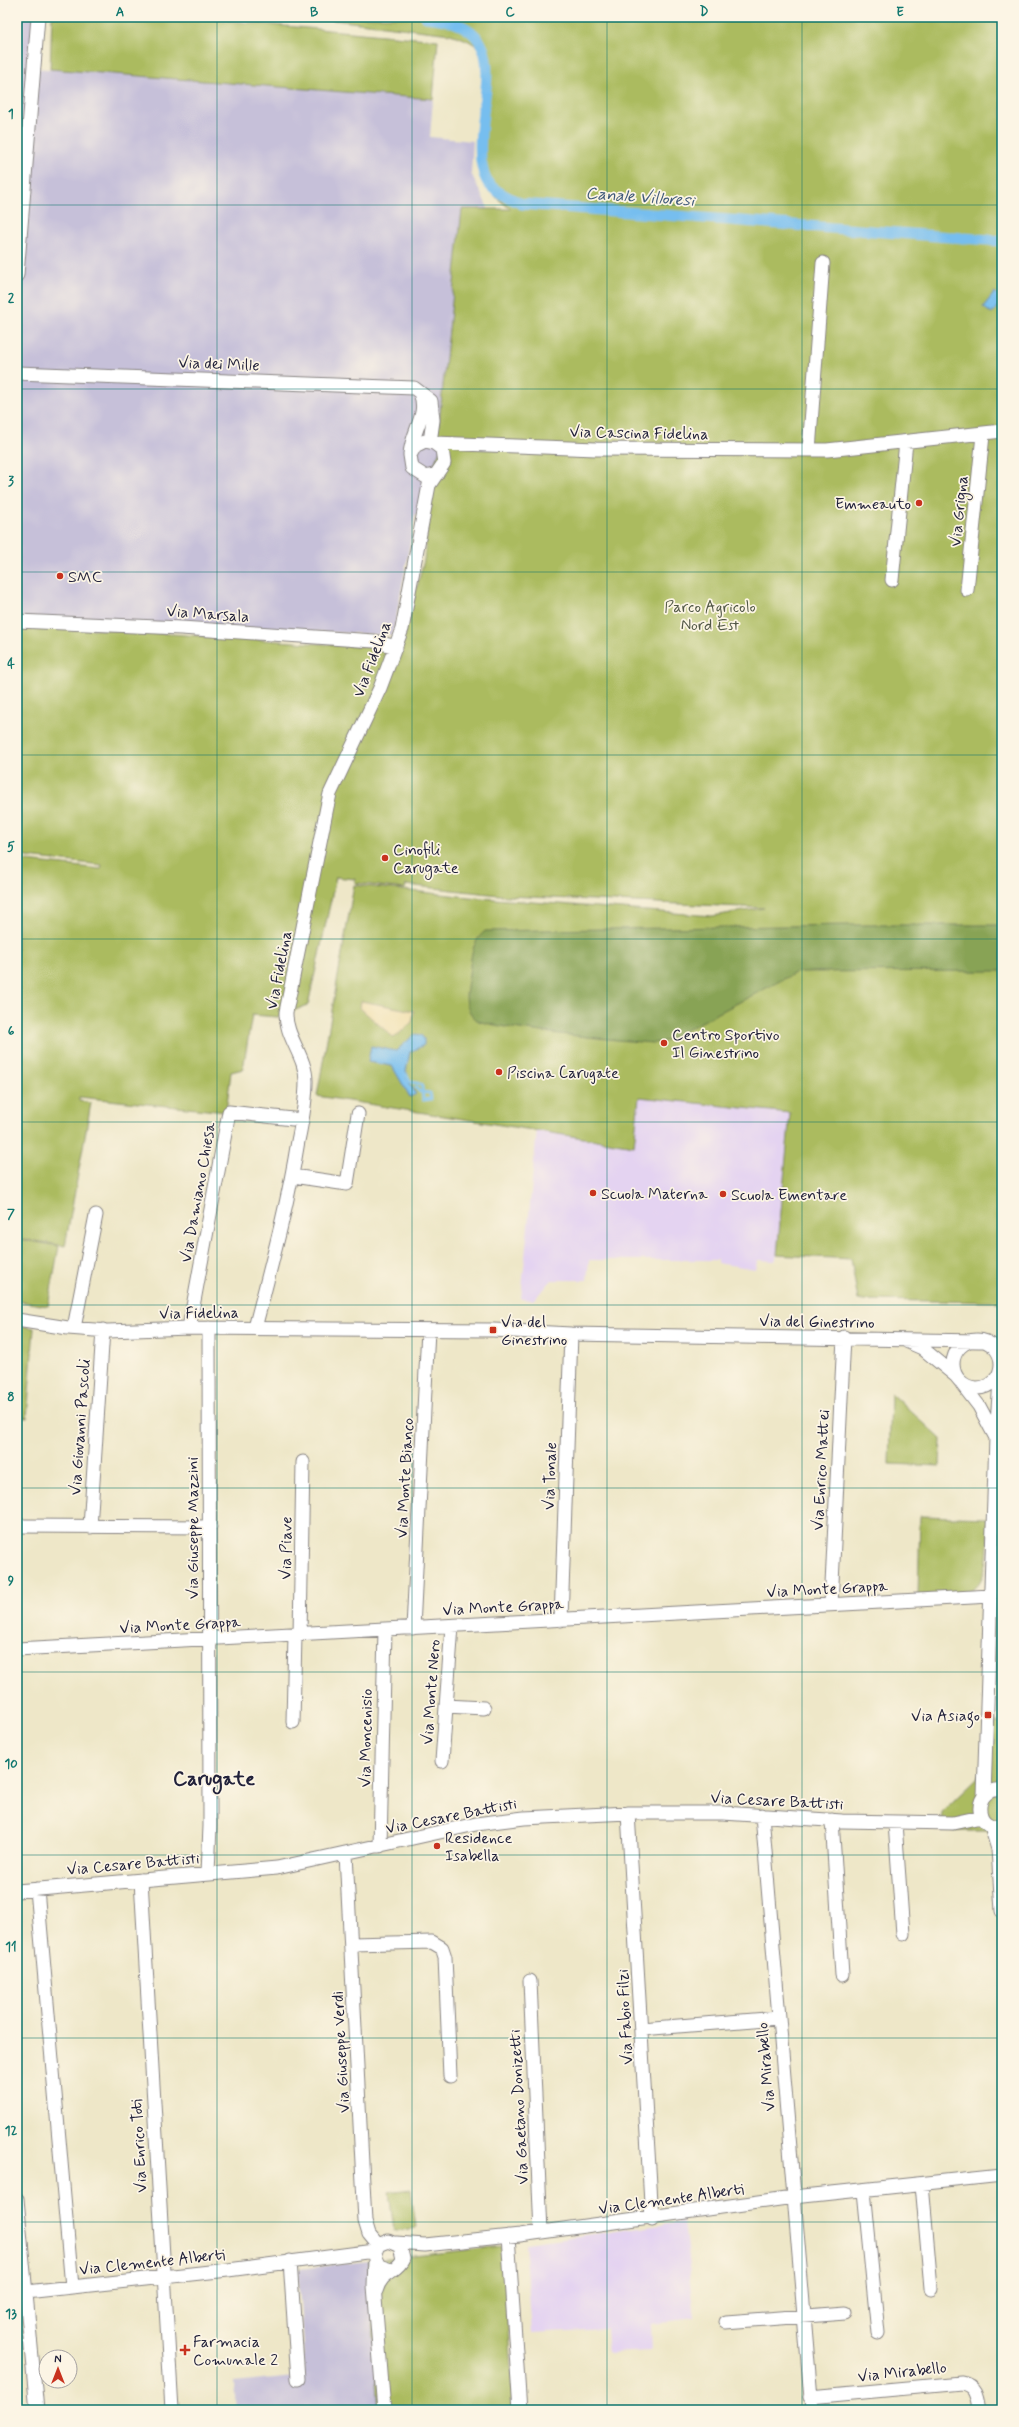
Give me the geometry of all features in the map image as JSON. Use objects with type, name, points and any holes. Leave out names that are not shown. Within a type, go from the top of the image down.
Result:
[{"type":"street","points":[[17,275],[38,17]]},
{"type":"street","points":[[809,450],[823,263]]},
{"type":"street","name":"Via dei Mille","points":[[17,373],[401,386],[419,391]]},
{"type":"street","points":[[419,391],[431,401],[433,410],[432,442]]},
{"type":"street","points":[[409,460],[411,440],[424,412],[423,401],[419,391]]},
{"type":"street","name":"Via Cascina Fidelina","points":[[432,442],[596,450],[809,450],[983,435],[1002,431]]},
{"type":"street","name":"Via Grigna","points":[[968,590],[983,435]]},
{"type":"street","points":[[409,460],[416,446],[432,442],[442,449],[440,469],[426,477],[415,472]]},
{"type":"street","points":[[892,580],[906,442]]},
{"type":"street","name":"Via Cascina Fidelina","points":[[440,469],[454,448],[469,444]]},
{"type":"street","name":"Via Fidelina","points":[[409,460],[415,472],[424,511]]},
{"type":"street","name":"Via Fidelina","points":[[17,1320],[74,1328],[103,1330],[254,1328],[292,1176],[302,1120],[306,1077],[303,1064],[288,1030],[286,1012],[327,807],[330,794],[396,647],[409,602],[429,485],[440,469]]},
{"type":"street","name":"Via Marsala","points":[[17,621],[182,628],[343,639],[374,642],[396,647]]},
{"type":"street","name":"Via Damiano Chiesa","points":[[189,1328],[229,1112],[302,1120]]},
{"type":"street","points":[[292,1176],[347,1184],[358,1114]]},
{"type":"street","points":[[74,1328],[96,1215]]},
{"type":"street","name":"Via Giuseppe Mazzini","points":[[208,1873],[210,1826],[208,1640],[210,1527],[209,1328]]},
{"type":"street","name":"Via del Ginestrino","points":[[254,1328],[493,1330],[571,1334],[844,1337],[994,1345]]},
{"type":"street","name":"Via Giovanni Pascoli","points":[[90,1527],[103,1330]]},
{"type":"street","name":"Via Monte Bianco","points":[[414,1628],[428,1330]]},
{"type":"street","name":"Via Tonale","points":[[561,1620],[571,1334]]},
{"type":"street","name":"Via Enrico Mattei","points":[[830,1604],[844,1337]]},
{"type":"street","name":"Via del Ginestrino","points":[[898,1339],[922,1348],[959,1379]]},
{"type":"street","points":[[996,1438],[979,1406],[959,1379],[953,1363],[957,1350],[970,1342],[994,1345],[1001,1366],[996,1438],[986,1770],[984,1795],[979,1806],[994,1825],[998,1849],[1002,1911]]},
{"type":"street","points":[[959,1379],[973,1388],[986,1386],[996,1378],[1001,1366]]},
{"type":"street","name":"Via Piave","points":[[292,1722],[298,1635],[303,1462]]},
{"type":"street","points":[[17,1526],[210,1527]]},
{"type":"street","name":"Via Monte Grappa","points":[[17,1649],[208,1640],[991,1596]]},
{"type":"street","name":"Via Monte Nero","points":[[442,1761],[452,1626]]},
{"type":"street","name":"Via Moncenisio","points":[[380,1846],[384,1630]]},
{"type":"street","points":[[446,1706],[484,1708]]},
{"type":"street","points":[[986,1770],[1001,1790]]},
{"type":"street","points":[[984,1795],[991,1791],[1001,1790]]},
{"type":"street","name":"Via Cesare Battisti","points":[[17,1891],[277,1868],[499,1820],[628,1813],[762,1815],[894,1823],[956,1823],[994,1825]]},
{"type":"street","name":"Via Fabio Filzi","points":[[628,1813],[652,2218]]},
{"type":"street","name":"Via Mirabello","points":[[762,1815],[811,2404],[961,2383],[970,2385],[975,2390],[979,2410]]},
{"type":"street","points":[[832,1820],[842,1976]]},
{"type":"street","points":[[894,1823],[903,1934]]},
{"type":"street","name":"Via Giuseppe Verdi","points":[[346,1854],[352,1944],[365,2221],[376,2252]]},
{"type":"street","name":"Via Enrico Toti","points":[[141,1880],[162,2278],[172,2410]]},
{"type":"street","points":[[37,1889],[72,2287]]},
{"type":"street","points":[[352,1944],[432,1942],[440,1945],[445,1957],[450,2076]]},
{"type":"street","name":"Via Gaetano Donizetti","points":[[530,1981],[541,2232]]},
{"type":"street","points":[[641,2029],[778,2018]]},
{"type":"street","name":"Via Clemente Alberti","points":[[396,2243],[425,2245],[508,2236],[794,2198],[1002,2175]]},
{"type":"street","points":[[922,2184],[931,2288]]},
{"type":"street","points":[[864,2190],[878,2333]]},
{"type":"street","points":[[17,2199],[21,2292],[37,2410]]},
{"type":"street","points":[[508,2236],[520,2410]]},
{"type":"street","points":[[376,2295],[381,2281],[391,2270],[397,2267],[402,2259],[402,2250],[396,2243],[388,2241],[376,2252],[376,2295],[384,2410]]},
{"type":"street","name":"Via Clemente Alberti","points":[[402,2259],[425,2245]]},
{"type":"street","points":[[376,2252],[381,2268],[391,2270]]},
{"type":"street","name":"Via Clemente Alberti","points":[[21,2292],[162,2278],[290,2261],[376,2252]]},
{"type":"street","points":[[290,2261],[298,2379]]},
{"type":"street","points":[[726,2322],[845,2313]]},
{"type":"shaded area","points":[[17,17],[38,17],[34,68],[433,99],[430,137],[473,141],[471,173],[489,210],[478,439],[415,516],[393,635],[17,618]]},
{"type":"shaded area","points":[[639,1097],[790,1113],[777,1255],[775,1261],[758,1260],[755,1269],[717,1263],[717,1260],[589,1260],[587,1280],[552,1280],[533,1300],[521,1299],[537,1130],[634,1146]]},
{"type":"shaded area","points":[[684,2222],[695,2318],[651,2323],[652,2351],[608,2353],[606,2329],[532,2333],[525,2243]]},
{"type":"shaded area","points":[[369,2261],[379,2410],[236,2410],[234,2383],[305,2376],[298,2269]]},
{"type":"green space","points":[[52,17],[186,17],[438,40],[433,99],[50,69]]},
{"type":"green space","name":"Parco Agricolo Nord Est","points":[[309,17],[1002,17],[1002,1302],[858,1300],[851,1259],[777,1255],[790,1113],[639,1097],[634,1146],[317,1096],[354,885],[469,897],[712,916],[764,908],[508,896],[406,885],[405,889],[355,883],[355,879],[336,877],[308,1005],[278,1017],[252,1015],[243,1069],[231,1072],[226,1112],[79,1097],[79,1101],[91,1103],[65,1246],[17,1238],[17,860],[101,869],[102,865],[17,856],[17,624],[401,649],[424,560],[434,464],[442,446],[441,436],[438,432],[462,209],[511,209],[498,199],[488,188],[481,175],[477,159],[487,89],[486,62],[484,54],[478,47],[465,39],[450,34]]},
{"type":"green space","points":[[846,925],[1002,925],[1002,971],[797,972],[665,1041],[654,1043],[561,1034],[486,1023],[477,1020],[472,1015],[467,1005],[466,994],[472,951],[480,936],[485,931]]},
{"type":"green space","points":[[17,1239],[59,1246],[48,1306],[17,1301]]},
{"type":"green space","points":[[17,1325],[34,1328],[27,1418],[17,1417]]},
{"type":"green space","points":[[891,1393],[941,1439],[940,1466],[889,1464]]},
{"type":"green space","points":[[920,1516],[988,1518],[988,1548],[985,1570],[975,1587],[967,1592],[949,1595],[918,1596]]},
{"type":"green space","points":[[987,1723],[1002,1723],[1002,1831],[998,1848],[993,1831],[941,1831],[942,1812],[978,1777],[986,1763]]},
{"type":"green space","points":[[411,2189],[416,2228],[394,2231],[389,2192]]},
{"type":"green space","points":[[502,2246],[514,2410],[379,2410],[369,2261]]},
{"type":"sand","points":[[361,1001],[414,1011],[412,1022],[394,1038],[360,1008]]},
{"type":"water","points":[[995,292],[1002,298],[1002,301],[992,314],[983,307]]},
{"type":"water","points":[[415,1034],[421,1035],[424,1039],[424,1045],[410,1052],[406,1071],[408,1075],[406,1077],[416,1094],[410,1097],[392,1066],[368,1062],[371,1046],[396,1051]]},
{"type":"waterway","name":"Canale Villoresi","points":[[426,17],[456,23],[474,34],[484,50],[487,69],[481,137],[481,160],[484,175],[491,187],[522,204],[1002,241]]},
{"type":"waterway","points":[[406,1074],[410,1082],[421,1085],[422,1087],[423,1100],[431,1099],[430,1093],[420,1092],[415,1087]]},
{"type":"place","name":"Emmeauto","points":[[919,503]]},
{"type":"place","name":"SMC","points":[[60,576]]},
{"type":"place","name":"Cinofili Carugate","points":[[385,858]]},
{"type":"place","name":"Centro Sportivo Il Ginestrino","points":[[664,1043]]},
{"type":"place","name":"Piscina Carugate","points":[[499,1072]]},
{"type":"place","name":"Scuola Materna","points":[[593,1193]]},
{"type":"place","name":"Scuola Ementare","points":[[723,1194]]},
{"type":"place","name":"Via del Ginestrino","points":[[493,1330]]},
{"type":"place","name":"Via Asiago","points":[[988,1715]]},
{"type":"place","name":"Residence Isabella","points":[[437,1846]]},
{"type":"place","name":"Farmacia Comunale 2","points":[[185,2350]]},
{"type":"district","name":"Carugate","points":[[214,1778]]}]
